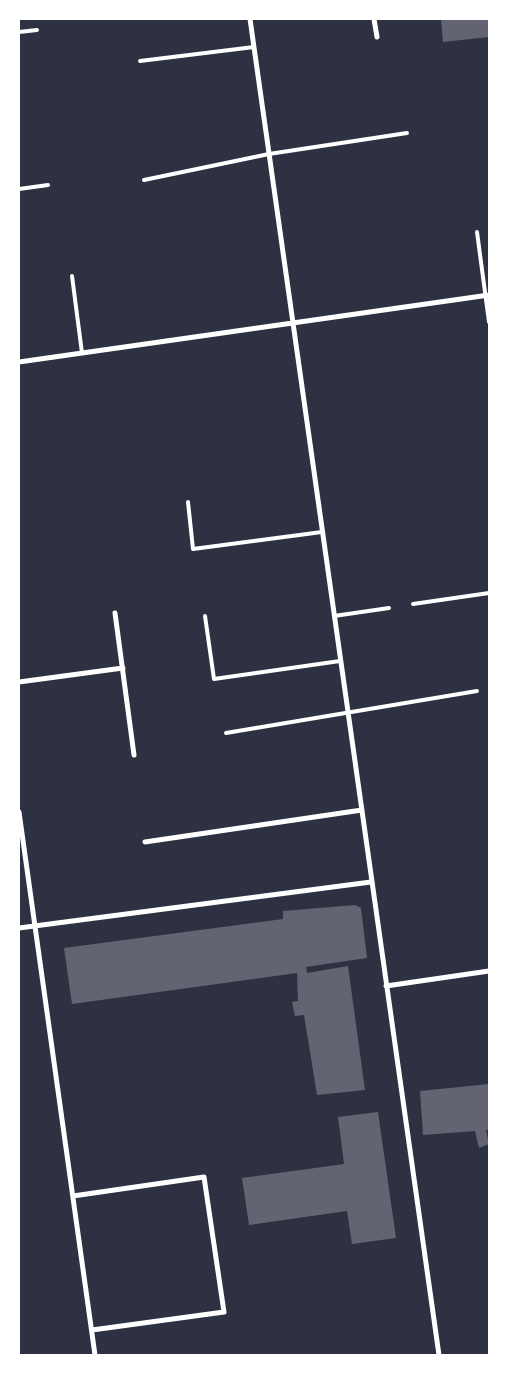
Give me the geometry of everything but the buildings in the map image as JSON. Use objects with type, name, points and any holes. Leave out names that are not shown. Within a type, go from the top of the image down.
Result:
[{"type":"street","points":[[250,19],[439,1355]]},
{"type":"street","points":[[374,19],[376,37]]},
{"type":"street","points":[[19,362],[488,295]]},
{"type":"street","points":[[115,613],[134,754]]},
{"type":"street","points":[[19,682],[123,668]]},
{"type":"street","points":[[145,842],[362,810]]},
{"type":"street","points":[[19,812],[95,1355]]},
{"type":"street","points":[[19,928],[372,882]]},
{"type":"street","points":[[386,986],[489,971]]},
{"type":"street","points":[[73,1196],[204,1177],[224,1312],[92,1330]]},
{"type":"lane","points":[[19,32],[36,30]]},
{"type":"lane","points":[[140,61],[254,47]]},
{"type":"lane","points":[[144,180],[269,154],[407,133]]},
{"type":"lane","points":[[19,189],[48,185]]},
{"type":"lane","points":[[477,232],[488,295],[489,322]]},
{"type":"lane","points":[[72,276],[82,353]]},
{"type":"lane","points":[[188,502],[193,549],[322,532]]},
{"type":"lane","points":[[413,604],[489,593]]},
{"type":"lane","points":[[334,616],[389,608]]},
{"type":"lane","points":[[205,616],[214,679],[340,661]]},
{"type":"lane","points":[[226,733],[477,691]]}]
